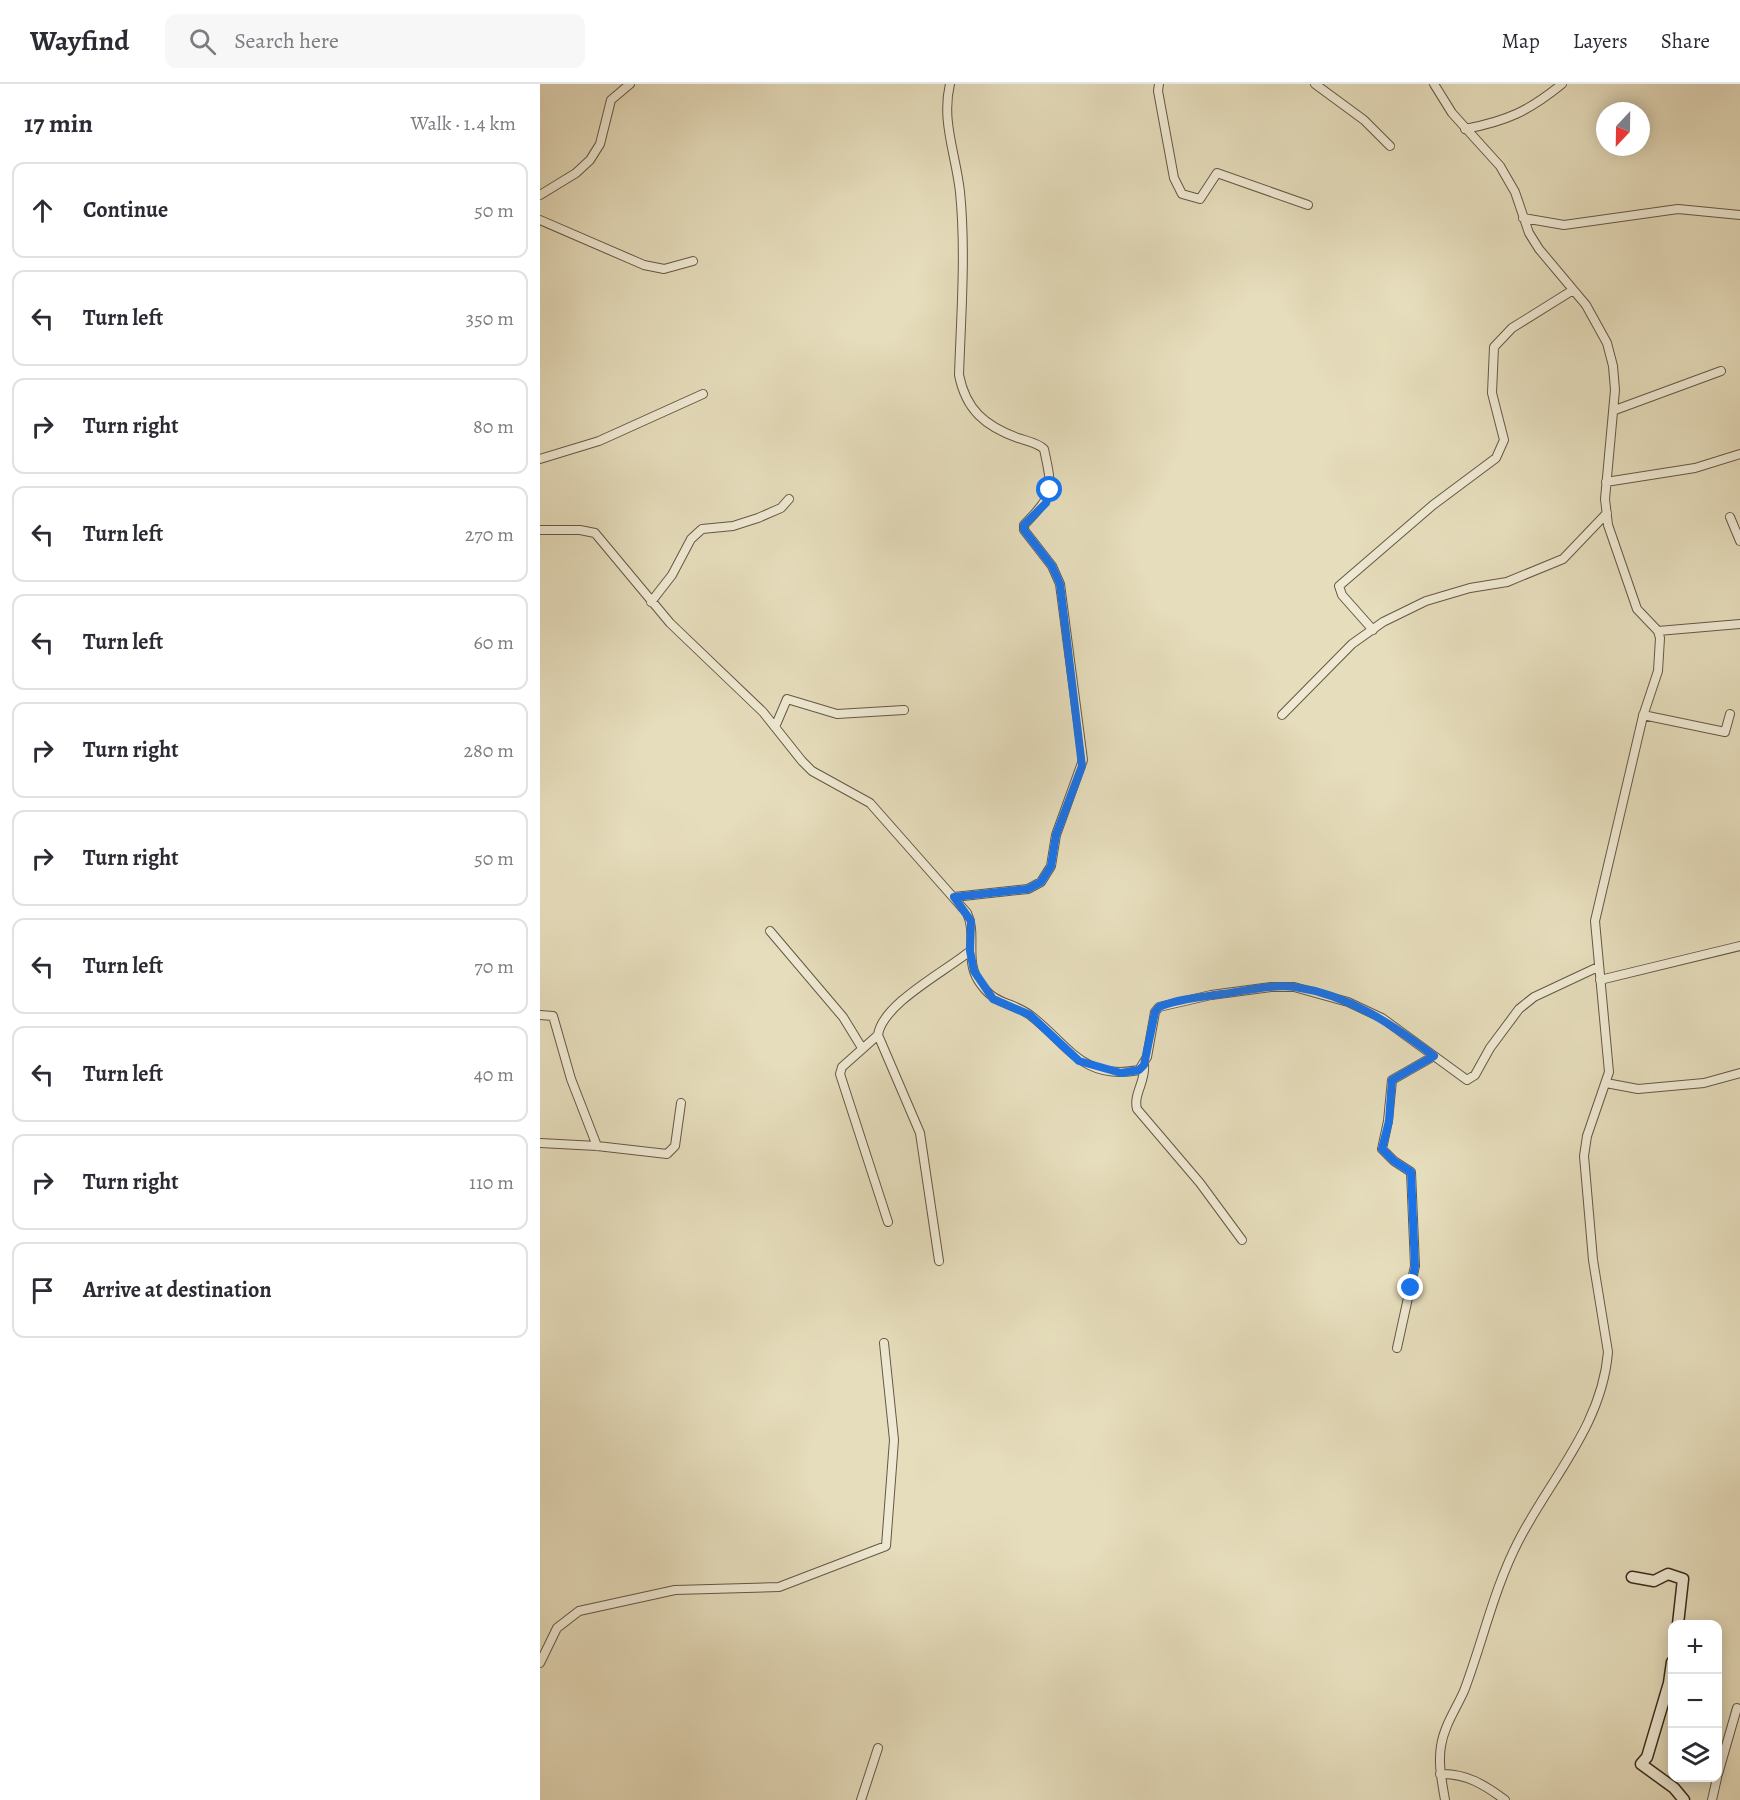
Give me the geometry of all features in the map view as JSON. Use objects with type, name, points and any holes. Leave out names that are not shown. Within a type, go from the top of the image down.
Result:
[{"type":"street","points":[[540,195],[576,173],[590,160],[600,144],[612,100],[630,84]]},
{"type":"street","points":[[950,84],[948,132],[955,162],[961,212],[959,375],[963,394],[971,406],[991,425],[1044,449],[1050,490],[1046,503],[1024,525],[1024,530],[1052,566],[1060,584],[1083,760],[1056,835],[1051,866],[1046,878],[1028,889],[954,897]]},
{"type":"street","points":[[1159,84],[1158,91],[1174,178],[1182,194],[1200,200],[1217,173],[1308,205]]},
{"type":"street","points":[[1316,84],[1364,120],[1390,146]]},
{"type":"street","points":[[1434,84],[1465,129],[1492,156],[1508,178],[1523,218],[1539,249],[1594,318],[1607,343],[1613,366],[1615,410],[1606,482],[1607,513],[1637,609],[1658,631],[1661,650],[1658,671],[1643,715],[1595,921],[1609,1072],[1587,1136],[1584,1156],[1593,1260],[1608,1352],[1602,1389],[1576,1448],[1518,1541],[1498,1589],[1463,1692],[1449,1720],[1441,1745],[1440,1774],[1445,1800]]},
{"type":"street","points":[[1465,129],[1497,123],[1521,113],[1562,84]]},
{"type":"street","points":[[1523,218],[1564,225],[1678,209],[1740,215]]},
{"type":"street","points":[[540,220],[644,265],[664,269],[693,261]]},
{"type":"street","points":[[1373,630],[1342,595],[1339,586],[1415,520],[1496,458],[1504,440],[1492,393],[1494,347],[1512,328],[1573,290]]},
{"type":"street","points":[[1615,410],[1721,371]]},
{"type":"street","points":[[540,459],[599,441],[703,394]]},
{"type":"street","points":[[1606,482],[1695,468],[1740,454]]},
{"type":"street","points":[[651,602],[672,575],[691,539],[702,529],[733,526],[758,518],[781,508],[789,499]]},
{"type":"street","points":[[1282,715],[1323,671],[1373,630],[1404,610],[1470,588],[1507,582],[1563,559],[1607,513]]},
{"type":"street","points":[[1730,517],[1740,541]]},
{"type":"street","points":[[540,530],[580,530],[595,533],[651,602],[717,666],[812,771],[870,803],[954,897],[971,921],[970,951],[974,971],[993,999],[1030,1015],[1079,1061],[1121,1073],[1139,1070],[1144,1065]]},
{"type":"street","points":[[1658,631],[1740,624]]},
{"type":"street","points":[[774,727],[787,699],[837,714],[904,710]]},
{"type":"street","points":[[1643,715],[1725,732],[1730,714]]},
{"type":"street","points":[[770,931],[843,1017],[862,1048]]},
{"type":"street","points":[[1600,980],[1740,946]]},
{"type":"street","points":[[888,1222],[840,1074],[842,1067],[878,1035],[885,1017],[901,1001],[970,951]]},
{"type":"street","points":[[1242,1240],[1200,1183],[1137,1109],[1136,1101],[1145,1074],[1144,1065],[1155,1012],[1159,1007],[1271,987],[1294,987],[1348,1002],[1399,1029],[1461,1078],[1471,1079],[1519,1009],[1534,997],[1598,967]]},
{"type":"street","points":[[540,1015],[553,1016],[571,1079],[597,1146]]},
{"type":"street","points":[[878,1035],[920,1132],[939,1261]]},
{"type":"street","points":[[1397,1348],[1415,1266],[1411,1172],[1394,1161],[1382,1149],[1389,1121],[1392,1080],[1434,1056]]},
{"type":"street","points":[[1606,1083],[1638,1089],[1704,1083],[1740,1072]]},
{"type":"street","points":[[540,1143],[597,1146],[668,1154],[675,1146],[681,1103]]},
{"type":"street","points":[[540,1663],[557,1628],[579,1611],[675,1590],[779,1587],[886,1546],[894,1440],[885,1343]]},
{"type":"street","points":[[1632,1577],[1654,1581],[1668,1574],[1683,1579],[1678,1620]]},
{"type":"street","points":[[1670,1674],[1647,1757],[1641,1764],[1674,1788],[1684,1800]]},
{"type":"street","points":[[1722,1759],[1737,1708]]},
{"type":"street","points":[[861,1800],[878,1748]]},
{"type":"street","points":[[1440,1774],[1460,1775],[1476,1781],[1504,1800]]},
{"type":"street","points":[[1712,1800],[1716,1782]]},
{"type":"route","points":[[1050,490],[1046,503],[1024,525],[1024,530],[1052,566],[1060,584],[1065,610],[1082,766],[1065,806],[1046,878],[1037,886],[1028,889],[954,897],[971,921],[970,951],[974,971],[993,999],[1019,1008],[1030,1015],[1079,1061],[1121,1073],[1139,1070],[1144,1065],[1155,1012],[1159,1007],[1211,996],[1271,987],[1294,987],[1348,1002],[1399,1029],[1434,1056],[1392,1080],[1389,1121],[1382,1149],[1394,1161],[1411,1172],[1415,1266],[1411,1288]]}]
